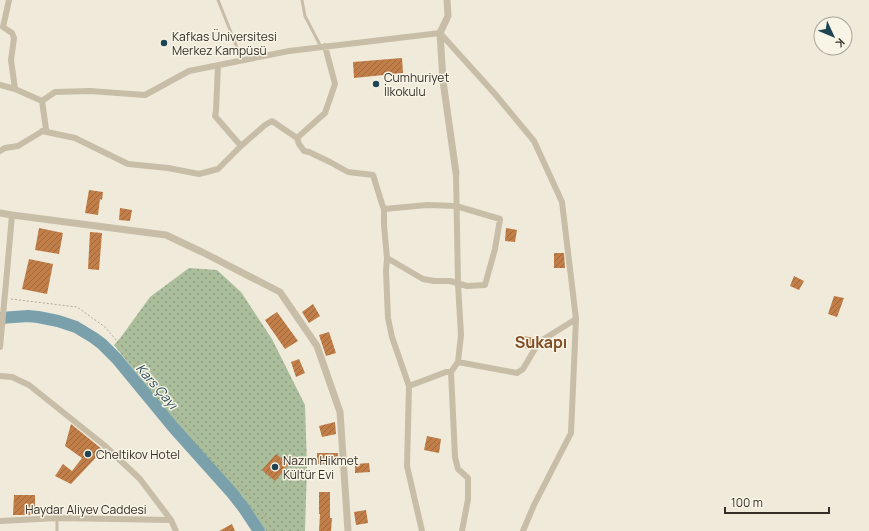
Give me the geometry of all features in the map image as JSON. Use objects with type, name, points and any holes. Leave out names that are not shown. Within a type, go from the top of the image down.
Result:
[{"type":"street","points":[[9,0],[2,28],[12,32],[14,38],[11,60],[15,89]]},
{"type":"street","points":[[447,0],[448,16],[440,33],[443,81],[456,173],[458,284],[461,335],[458,362],[452,372],[455,458],[458,469],[468,478],[468,498],[462,531]]},
{"type":"street","points":[[42,100],[55,92],[90,91],[145,95],[189,71],[289,51],[440,33]]},
{"type":"street","points":[[440,33],[495,94],[534,141],[562,202],[576,319],[571,433],[534,505],[523,531]]},
{"type":"street","points":[[297,138],[325,113],[335,84],[323,47]]},
{"type":"street","points":[[218,65],[215,116],[241,146]]},
{"type":"street","points":[[0,85],[15,89],[42,100]]},
{"type":"street","points":[[0,151],[5,148],[18,146],[46,129],[42,100]]},
{"type":"street","points":[[42,131],[75,138],[128,164],[168,168],[199,174],[218,169],[241,146],[265,125],[272,121],[297,138],[304,151],[330,162],[348,172],[373,175],[384,209],[384,225],[388,258],[386,271],[388,318],[392,337],[409,386],[407,466],[422,531]]},
{"type":"street","points":[[384,209],[427,205],[456,206],[500,219],[495,249],[485,286],[467,286],[450,282],[434,282],[423,279],[388,258]]},
{"type":"street","points":[[0,213],[166,235],[280,292],[317,346],[340,412],[348,531]]},
{"type":"street","points":[[0,347],[12,215]]},
{"type":"street","points":[[458,362],[517,373],[523,369],[536,347],[544,339],[576,319]]},
{"type":"street","points":[[409,386],[446,372],[452,372]]},
{"type":"street","points":[[0,376],[12,377],[29,385],[104,445],[140,479],[171,520],[176,531]]},
{"type":"street","name":"Haydar Aliyev Caddesi","points":[[0,521],[57,518],[171,520]]},
{"type":"lane","points":[[218,0],[242,60]]},
{"type":"lane","points":[[302,0],[305,16],[323,47]]},
{"type":"lane","points":[[57,518],[57,531]]},
{"type":"path","points":[[10,298],[77,307],[105,327],[189,429],[259,506],[272,531]]},
{"type":"green space","points":[[189,268],[217,270],[241,292],[272,339],[305,405],[307,466],[305,531],[266,531],[243,497],[182,430],[114,345],[150,297]]},
{"type":"building","points":[[402,58],[403,73],[354,78],[353,62]]},
{"type":"building","points":[[89,190],[103,192],[102,200],[100,199],[98,215],[85,213]]},
{"type":"building","points":[[120,208],[132,210],[130,221],[119,220]]},
{"type":"building","points":[[39,228],[63,233],[59,254],[35,250]]},
{"type":"building","points":[[506,228],[517,230],[515,242],[505,241]]},
{"type":"building","points":[[90,232],[102,233],[99,270],[88,269]]},
{"type":"building","points":[[554,253],[564,253],[565,268],[554,268]]},
{"type":"building","points":[[29,259],[53,264],[47,294],[22,289]]},
{"type":"building","points":[[794,276],[804,281],[799,290],[790,286]]},
{"type":"building","points":[[834,296],[844,298],[837,317],[828,314]]},
{"type":"building","points":[[313,304],[320,316],[309,323],[302,312]]},
{"type":"building","points":[[277,312],[298,341],[285,349],[265,320]]},
{"type":"building","points":[[329,332],[336,353],[326,356],[319,335]]},
{"type":"building","points":[[523,336],[534,338],[533,344],[529,349],[520,347]]},
{"type":"building","points":[[299,359],[305,373],[296,377],[291,362]]},
{"type":"building","points":[[335,422],[336,434],[322,437],[319,426]]},
{"type":"building","name":"Cheltikov Hotel","points":[[71,424],[103,450],[71,484],[55,476],[63,464],[72,471],[82,458],[65,446]]},
{"type":"building","points":[[427,436],[441,439],[439,453],[424,450]]},
{"type":"building","points":[[317,453],[338,453],[337,465],[317,464]]},
{"type":"building","name":"Nazım Hikmet Kültür Evi","points":[[276,454],[289,464],[275,481],[262,470]]},
{"type":"building","points":[[369,463],[370,472],[355,473],[355,464]]},
{"type":"building","points":[[319,492],[330,492],[330,518],[332,518],[331,531],[319,531]]},
{"type":"building","points":[[14,495],[35,495],[35,515],[13,515]]},
{"type":"building","points":[[366,510],[368,523],[356,525],[354,512]]},
{"type":"building","points":[[232,524],[235,531],[219,531]]},
{"type":"waterway","name":"Kars Çayı","points":[[0,318],[28,316],[58,321],[76,327],[102,344],[117,359],[173,427],[232,493],[259,531]]},
{"type":"place","name":"Kafkas Üniversitesi Merkez Kampüsü","points":[[164,43]]},
{"type":"place","name":"Cumhuriyet İlkokulu","points":[[376,84]]},
{"type":"place","name":"Cheltikov Hotel","points":[[88,454]]},
{"type":"place","name":"Nazım Hikmet Kültür Evi","points":[[275,467]]},
{"type":"district","name":"Sukapı","points":[[541,342]]}]
